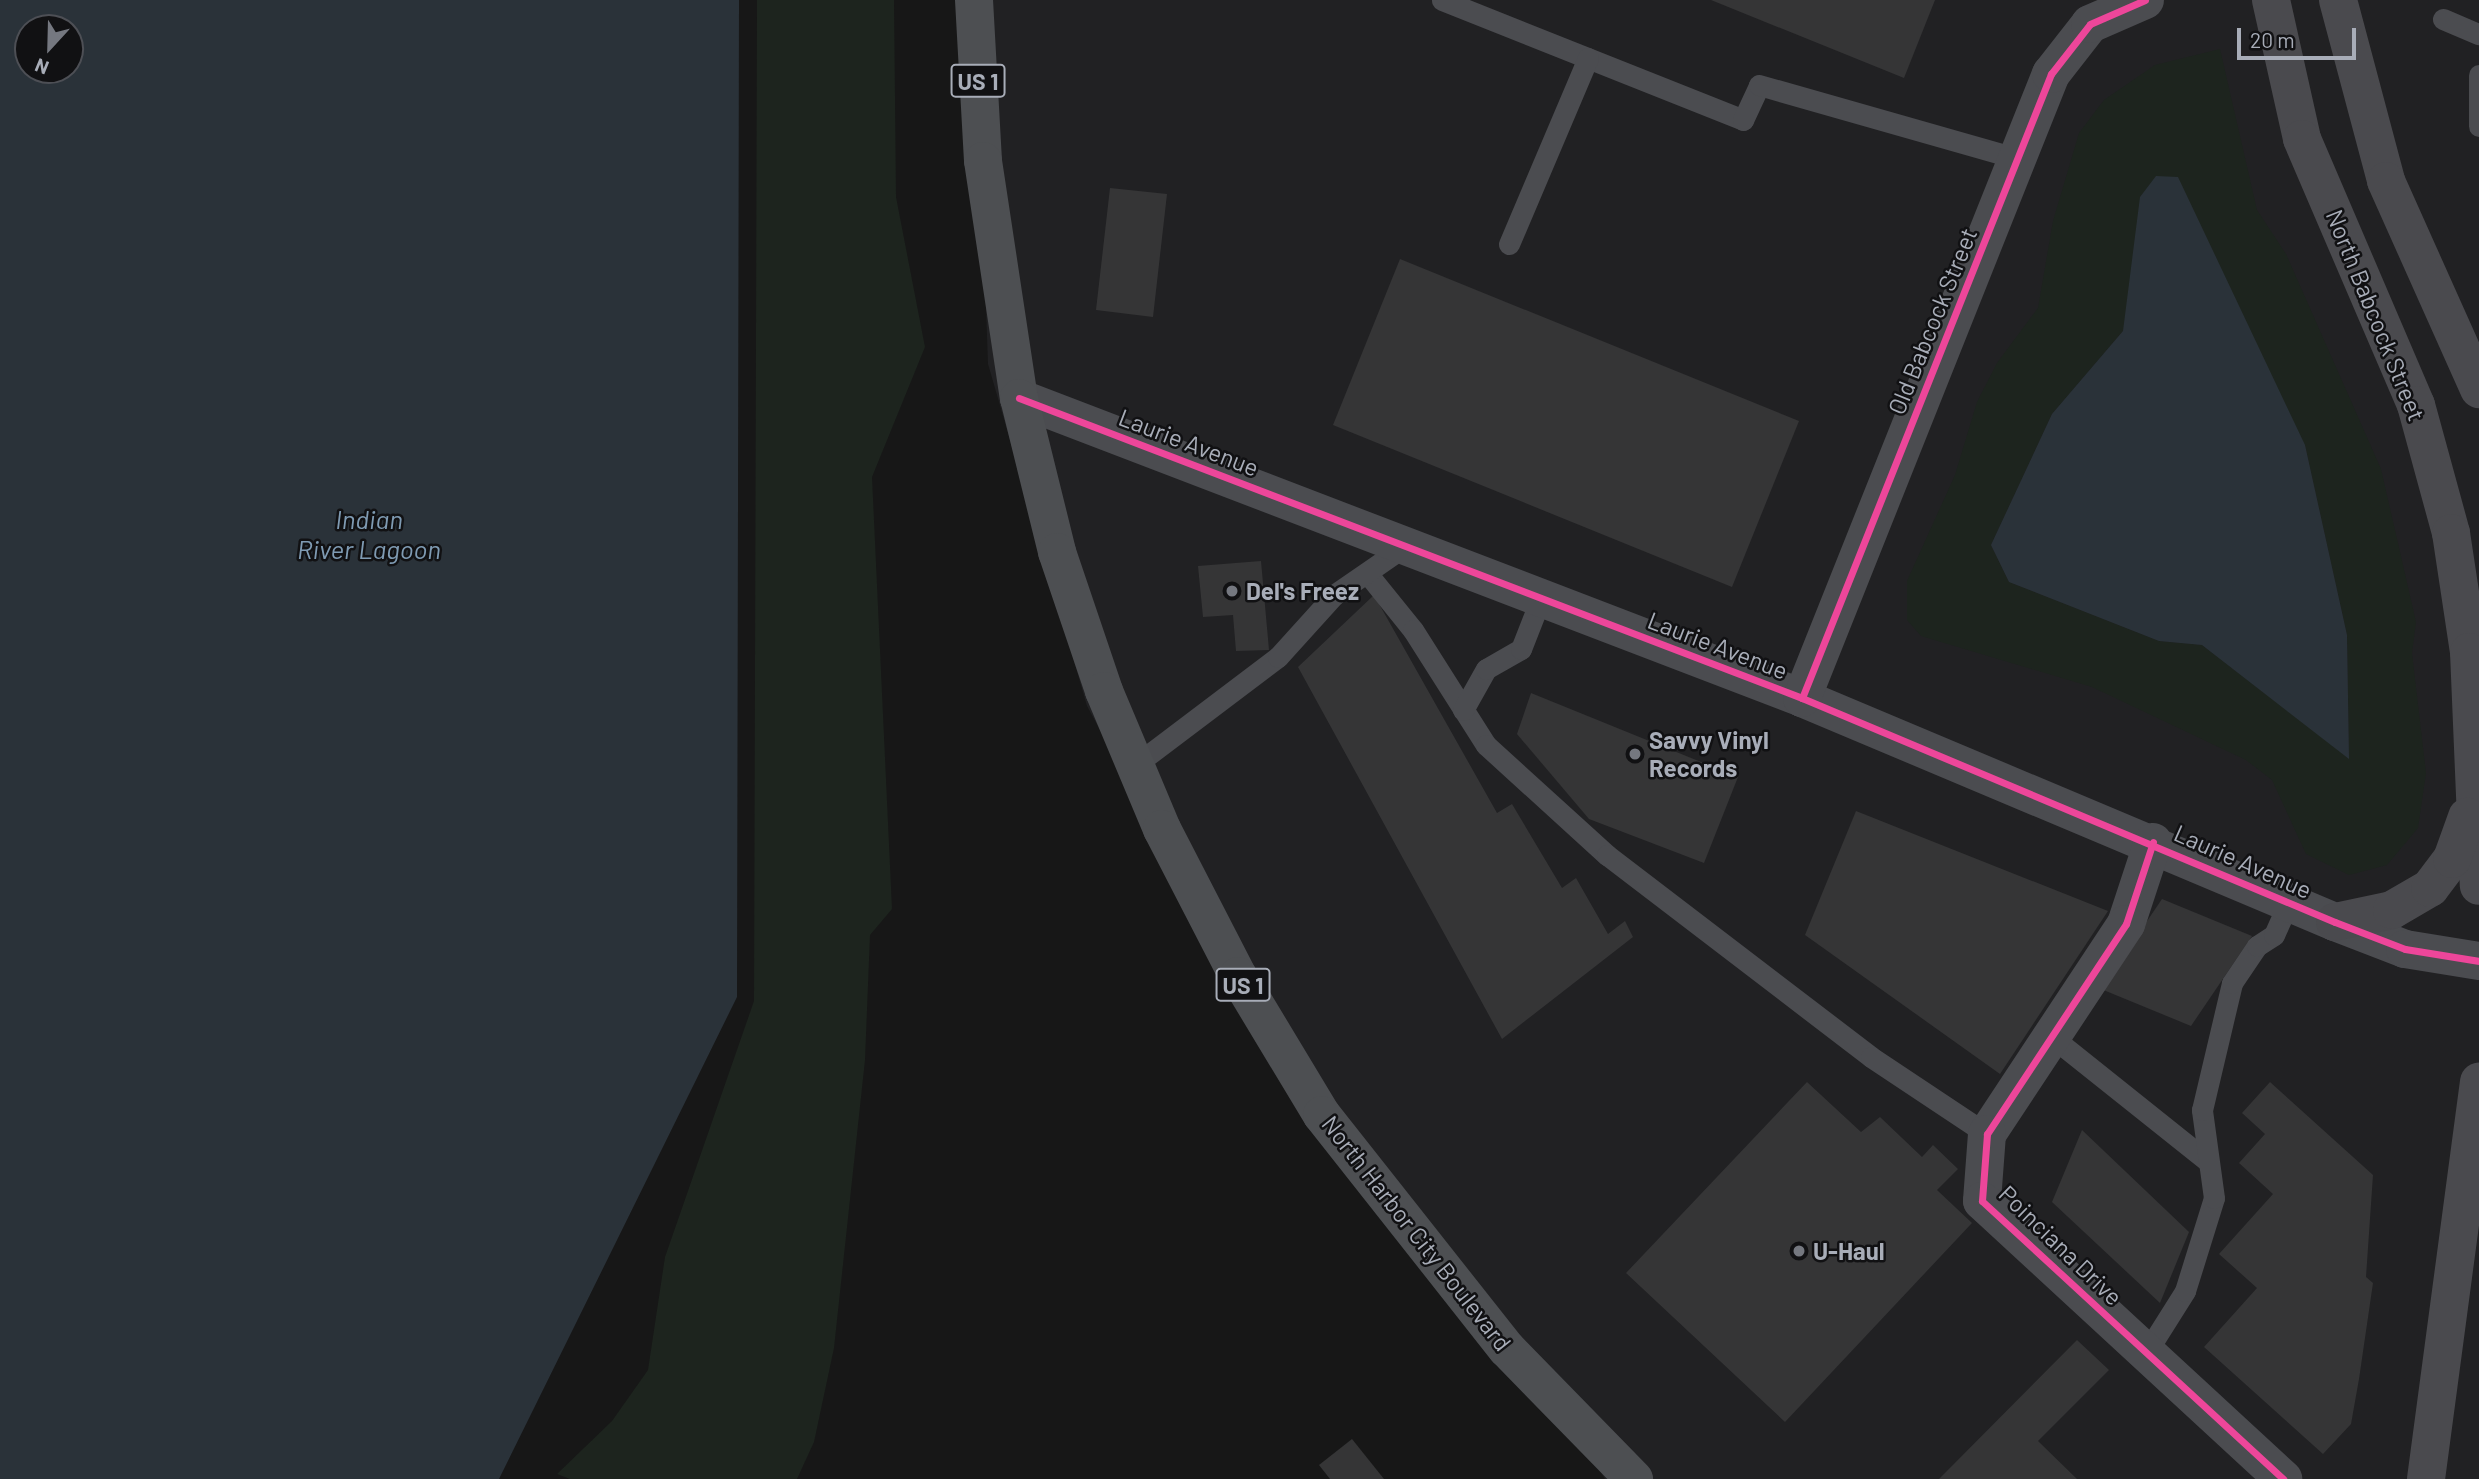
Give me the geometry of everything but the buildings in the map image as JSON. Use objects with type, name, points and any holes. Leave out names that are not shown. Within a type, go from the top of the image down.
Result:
[{"type":"main road","name":"North Harbor City Boulevard","points":[[974,0],[983,161],[1019,398],[1057,552],[1135,765],[1238,976],[1322,1115],[1507,1349],[1634,1479]]},
{"type":"main road","name":"North Babcock Street","points":[[2271,0],[2302,139],[2416,405],[2451,533],[2469,652],[2472,805],[2479,886]]},
{"type":"main road","points":[[2338,0],[2386,181],[2479,389]]},
{"type":"main road","points":[[2335,922],[2392,910],[2430,888],[2452,859],[2472,805]]},
{"type":"main road","points":[[2426,1479],[2479,1082]]},
{"type":"street","name":"Old Babcock Street","points":[[1802,698],[2052,74],[2090,24],[2120,4]]},
{"type":"street","name":"Laurie Avenue","points":[[1019,398],[1802,698],[2405,949],[2479,961]]},
{"type":"street","name":"Poinciana Drive","points":[[2153,842],[2126,924],[1987,1134],[1982,1201],[2283,1479]]},
{"type":"lane","points":[[1443,0],[1743,120],[1759,85],[2018,159]]},
{"type":"lane","points":[[2443,19],[2479,34]]},
{"type":"lane","points":[[1509,244],[1588,58]]},
{"type":"lane","points":[[2479,75],[2479,126]]},
{"type":"lane","points":[[1135,765],[1278,657],[1334,595],[1405,546]]},
{"type":"lane","points":[[1367,573],[1413,630],[1486,745],[1607,855],[1871,1057],[1987,1134]]},
{"type":"lane","points":[[1464,710],[1486,669],[1521,649],[1541,598]]},
{"type":"lane","points":[[2146,1353],[2186,1291],[2214,1198],[2206,1160],[2202,1110],[2232,984],[2257,946],[2274,935],[2289,902]]},
{"type":"lane","points":[[2052,1037],[2206,1160]]},
{"type":"shaded area","points":[[757,0],[894,0],[896,197],[925,347],[872,477],[892,909],[870,935],[865,1060],[834,1348],[814,1442],[797,1479],[570,1479],[557,1474],[612,1421],[648,1370],[665,1257],[754,1001]]},
{"type":"shaded area","points":[[975,0],[2479,0],[2479,1479],[1605,1479],[1559,1404],[1304,1108],[1087,706],[988,364]]},
{"type":"shaded area","points":[[2220,49],[2257,210],[2286,254],[2381,469],[2416,622],[2412,653],[2426,773],[2418,828],[2387,865],[2349,875],[2306,854],[2272,780],[2246,760],[2092,687],[1921,636],[1907,620],[1907,581],[1955,475],[1977,402],[1997,363],[2038,308],[2053,221],[2079,133],[2104,100],[2155,65]],"holes":[[[2123,331],[2305,445],[2347,635],[2349,758],[2202,645],[2159,641],[2009,582],[1991,545],[2052,414]]]},
{"type":"water","name":"Indian River Lagoon","points":[[0,0],[739,0],[737,997],[499,1479],[0,1479]]},
{"type":"water","points":[[2156,176],[2178,177],[2305,445],[2347,635],[2349,759],[2202,645],[2159,641],[2009,582],[1991,545],[2052,414],[2123,331],[2140,197]]},
{"type":"cycle path","points":[[1802,698],[2051,74],[2090,24],[2145,0]]},
{"type":"cycle path","points":[[1019,398],[1802,698],[2405,949],[2479,961]]},
{"type":"cycle path","points":[[2153,842],[2126,924],[1987,1134],[1982,1201],[2283,1479]]},
{"type":"place","name":"Del's Freez","points":[[1232,591]]},
{"type":"place","name":"Savvy Vinyl Records","points":[[1635,754]]},
{"type":"place","name":"U-Haul","points":[[1799,1251]]}]
